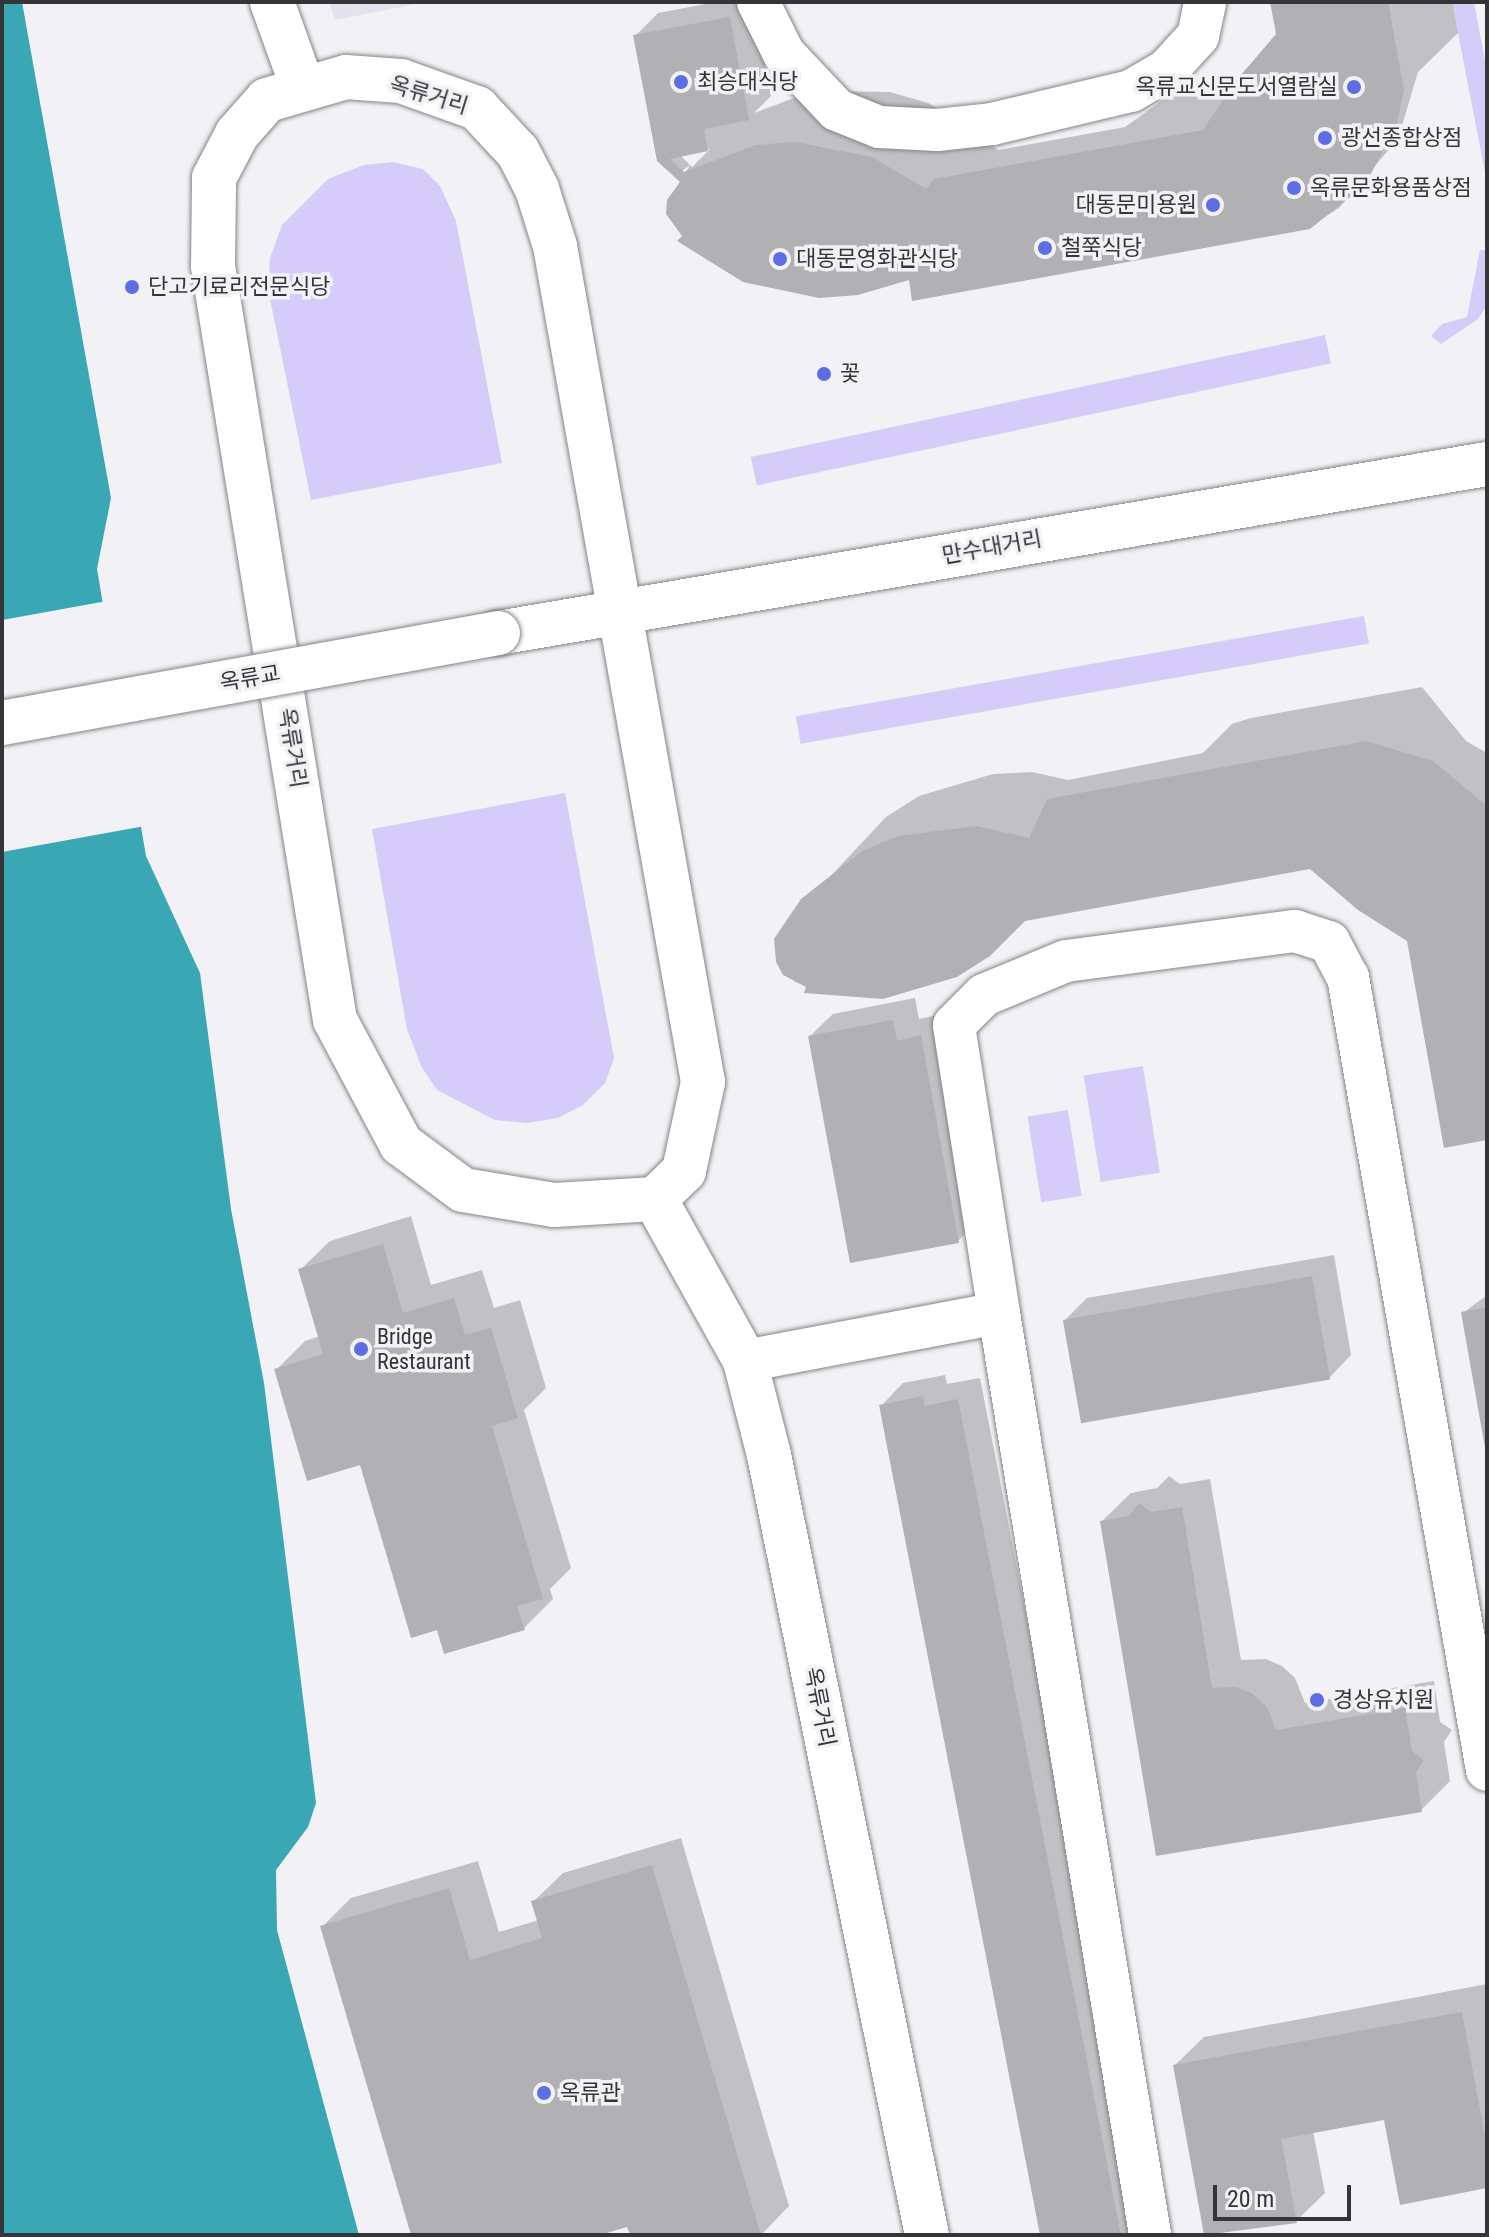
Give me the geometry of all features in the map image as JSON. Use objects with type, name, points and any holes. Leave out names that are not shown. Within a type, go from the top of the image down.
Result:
[{"type":"street","points":[[272,2],[303,88]]},
{"type":"street","points":[[758,2],[784,54],[837,110],[879,127],[937,130],[1007,122],[1131,91],[1167,70],[1198,36],[1205,2]]},
{"type":"street","name":"옥류거리","points":[[346,77],[401,81],[477,108],[518,152],[537,189],[555,246],[620,612],[703,1082],[684,1171],[655,1199],[554,1205],[463,1190],[401,1144],[335,1020],[213,266],[214,178],[237,134],[267,100],[346,77]]},
{"type":"street","name":"만수대거리","points":[[498,633],[1487,464]]},
{"type":"street","name":"옥류교","points":[[2,723],[498,633]]},
{"type":"street","points":[[1150,2234],[954,1025],[984,995],[1066,961],[1295,931],[1329,942],[1348,977],[1487,1770]]},
{"type":"street","name":"옥류거리","points":[[655,1199],[745,1361],[769,1455],[901,2128],[927,2235]]},
{"type":"street","points":[[745,1361],[999,1313]]},
{"type":"shaded area","points":[[329,2],[426,2],[335,20]]},
{"type":"shaded area","points":[[1452,2],[1474,2],[1487,71],[1487,183]]},
{"type":"shaded area","points":[[393,162],[423,169],[440,186],[456,221],[502,463],[311,500],[268,289],[270,258],[282,225],[328,179],[364,165]]},
{"type":"shaded area","points":[[1480,250],[1487,250],[1487,305],[1478,319],[1441,344],[1431,336],[1442,324],[1467,317]]},
{"type":"shaded area","points":[[1325,335],[1331,363],[757,485],[751,457]]},
{"type":"shaded area","points":[[1364,616],[1369,644],[801,744],[796,716]]},
{"type":"shaded area","points":[[565,793],[614,1058],[605,1083],[583,1105],[558,1118],[527,1123],[495,1120],[437,1090],[421,1066],[407,1029],[372,829]]},
{"type":"shaded area","points":[[1143,1066],[1160,1173],[1101,1182],[1084,1075]]},
{"type":"shaded area","points":[[1068,1110],[1082,1196],[1041,1202],[1028,1116]]},
{"type":"water","points":[[2,2],[22,2],[111,498],[97,569],[146,856],[200,973],[231,1209],[264,1383],[316,1803],[308,1827],[276,1870],[277,1930],[359,2235],[2,2235]]},
{"type":"pier","points":[[107,601],[145,826],[2,852],[2,620]]},
{"type":"building","points":[[1270,2],[1388,2],[1404,90],[1397,124],[1365,185],[1310,229],[912,301],[909,280],[858,295],[819,298],[743,282],[677,241],[682,236],[666,214],[667,200],[680,182],[657,161],[633,35],[730,17],[749,120],[704,129],[708,151],[670,159],[684,172],[756,145],[795,142],[872,157],[926,189],[934,179],[1203,130],[1234,83],[1276,34]]},
{"type":"building","points":[[1366,741],[1433,761],[1487,806],[1487,1140],[1444,1148],[1407,941],[1358,910],[1310,869],[1025,921],[990,956],[957,977],[883,999],[804,993],[806,987],[783,975],[776,962],[774,939],[801,899],[862,851],[898,836],[976,826],[1029,838],[1047,799]]},
{"type":"building","points":[[893,1020],[897,1041],[921,1035],[959,1243],[850,1263],[808,1036]]},
{"type":"building","points":[[383,1244],[403,1313],[454,1298],[465,1335],[491,1328],[518,1418],[492,1426],[543,1599],[517,1606],[525,1630],[444,1654],[437,1630],[411,1638],[360,1465],[307,1481],[274,1369],[323,1354],[298,1269]]},
{"type":"building","points":[[1312,1276],[1330,1379],[1081,1423],[1063,1320]]},
{"type":"building","points":[[1487,1307],[1487,1448],[1485,1448],[1461,1312]]},
{"type":"building","points":[[923,1396],[925,1406],[958,1399],[1121,2235],[1040,2235],[879,1405]]},
{"type":"building","points":[[1139,1503],[1151,1512],[1182,1507],[1212,1688],[1236,1687],[1253,1694],[1267,1707],[1276,1730],[1405,1708],[1412,1751],[1424,1760],[1416,1772],[1422,1812],[1156,1856],[1100,1521],[1129,1516]]},
{"type":"building","name":"옥류관","points":[[652,1865],[761,2235],[630,2235],[627,2227],[600,2235],[411,2235],[320,1926],[449,1888],[470,1960],[542,1938],[531,1901]]},
{"type":"building","points":[[1462,2012],[1487,2148],[1487,2188],[1400,2205],[1384,2120],[1281,2139],[1297,2223],[1204,2235],[1173,2065]]},
{"type":"place","name":"최승대식당","points":[[681,82]]},
{"type":"place","name":"옥류교신문도서열람실","points":[[1354,87]]},
{"type":"place","name":"광선종합상점","points":[[1325,138]]},
{"type":"place","name":"옥류문화용품상점","points":[[1294,188]]},
{"type":"place","name":"대동문미용원","points":[[1213,205]]},
{"type":"place","name":"철쭉식당","points":[[1045,248]]},
{"type":"place","name":"대동문영화관식당","points":[[780,259]]},
{"type":"place","name":"단고기료리전문식당","points":[[132,287]]},
{"type":"place","name":"꽃","points":[[824,374]]},
{"type":"place","name":"Bridge Restaurant","points":[[361,1349]]},
{"type":"place","name":"경상유치원","points":[[1317,1700]]},
{"type":"place","name":"옥류관","points":[[544,2093]]}]
